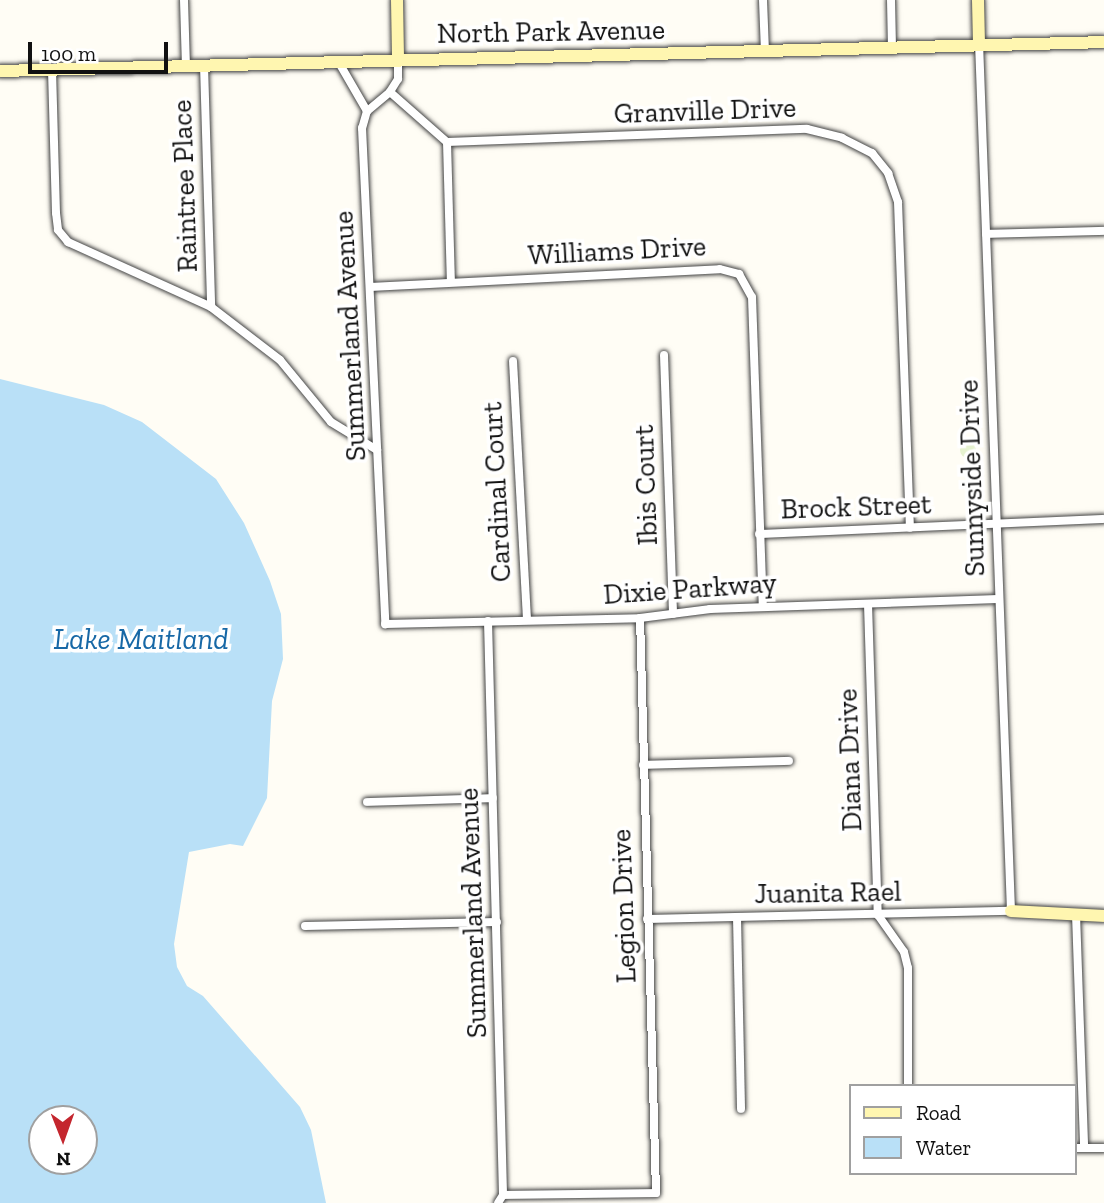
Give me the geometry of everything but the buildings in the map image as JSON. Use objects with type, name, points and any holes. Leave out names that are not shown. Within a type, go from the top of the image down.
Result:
[{"type":"street","name":"Raintree Place","points":[[184,0],[186,65]]},
{"type":"street","points":[[338,61],[367,111],[390,92],[398,79],[397,0]]},
{"type":"street","points":[[763,0],[765,51]]},
{"type":"street","points":[[891,0],[892,47]]},
{"type":"street","points":[[978,0],[979,44]]},
{"type":"street","name":"North Park Avenue","points":[[0,71],[1104,42]]},
{"type":"street","name":"Sunnyside Drive","points":[[979,44],[1011,911]]},
{"type":"street","name":"Raintree Place","points":[[204,65],[211,307]]},
{"type":"street","points":[[52,70],[58,230],[68,242],[211,307],[280,360],[331,422],[377,450]]},
{"type":"street","points":[[390,92],[447,142],[451,282]]},
{"type":"street","name":"Summerland Avenue","points":[[367,111],[362,128],[386,624]]},
{"type":"street","name":"Granville Drive","points":[[447,142],[807,129],[842,138],[872,153],[888,173],[898,202],[910,528]]},
{"type":"street","points":[[986,234],[1104,230]]},
{"type":"street","name":"Williams Drive","points":[[370,287],[720,269],[739,274],[752,297],[763,606]]},
{"type":"street","name":"Ibis Court","points":[[664,355],[673,614]]},
{"type":"street","name":"Cardinal Court","points":[[513,361],[527,620]]},
{"type":"street","name":"Brock Street","points":[[759,534],[1104,519]]},
{"type":"street","name":"Dixie Parkway","points":[[386,624],[640,618],[763,606],[998,599]]},
{"type":"street","name":"Diana Drive","points":[[868,604],[878,915]]},
{"type":"street","name":"Legion Drive","points":[[501,1199],[656,1193],[640,618]]},
{"type":"street","name":"Summerland Avenue","points":[[488,621],[497,922],[501,1199]]},
{"type":"street","points":[[643,765],[789,761]]},
{"type":"street","points":[[367,802],[493,798]]},
{"type":"street","points":[[1011,911],[1104,916]]},
{"type":"street","name":"Juanita Rael","points":[[647,919],[1011,911]]},
{"type":"street","points":[[1076,914],[1084,1148]]},
{"type":"street","points":[[878,915],[904,952],[908,968],[908,1084]]},
{"type":"street","points":[[737,917],[741,1109]]},
{"type":"street","points":[[304,926],[497,922]]},
{"type":"street","points":[[1076,1148],[1104,1148]]},
{"type":"green space","points":[[965,442],[971,442],[976,450],[974,456],[965,458],[960,453],[960,447]]},
{"type":"water","name":"Lake Maitland","points":[[0,379],[104,405],[142,422],[216,479],[244,523],[270,581],[281,614],[283,659],[272,701],[267,798],[243,846],[230,844],[189,852],[174,944],[177,967],[187,986],[203,996],[300,1107],[311,1130],[326,1203],[0,1203]]}]
